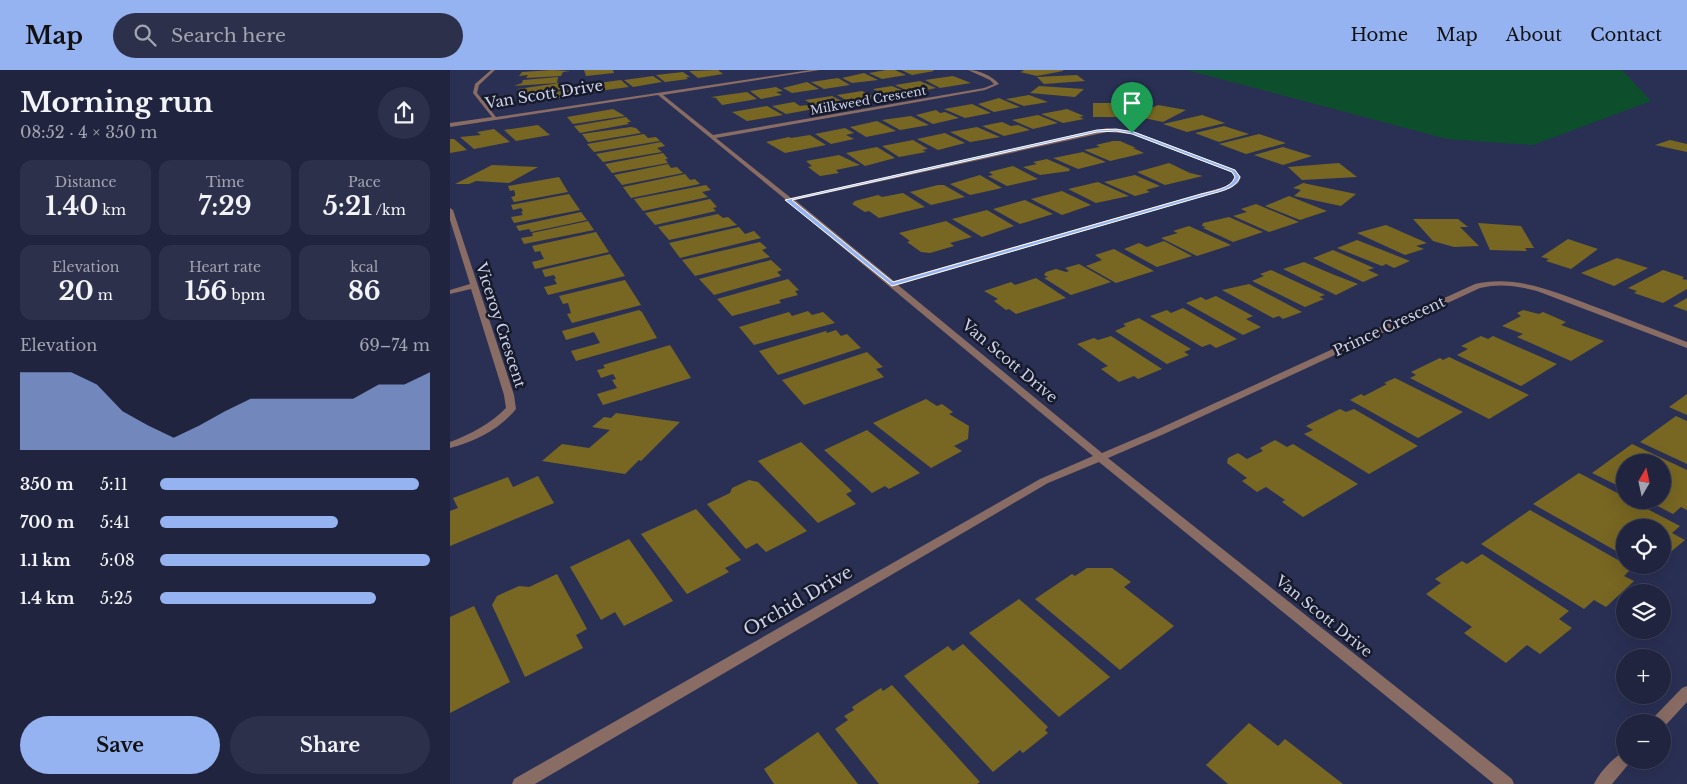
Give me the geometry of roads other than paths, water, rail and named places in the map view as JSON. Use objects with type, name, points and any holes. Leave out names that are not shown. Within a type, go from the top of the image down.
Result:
[{"type":"street","points":[[494,70],[477,85],[475,93],[495,118]]},
{"type":"street","points":[[658,93],[818,70]]},
{"type":"street","name":"Milkweed Crescent","points":[[711,137],[985,89],[997,84],[992,79],[970,70]]},
{"type":"street","name":"Van Scott Drive","points":[[450,125],[658,93],[1099,456],[1506,784]]},
{"type":"street","points":[[788,200],[1107,130],[1132,133],[1234,171],[1238,177],[1236,182],[1229,187],[892,284]]},
{"type":"street","name":"Viceroy Crescent","points":[[450,210],[473,286],[510,395],[511,409],[499,422],[466,440],[450,445]]},
{"type":"street","name":"Prince Crescent","points":[[1099,456],[1160,432],[1490,282],[1527,285],[1687,346]]},
{"type":"street","points":[[450,292],[473,286]]},
{"type":"street","name":"Orchid Drive","points":[[520,784],[1044,480],[1099,456]]},
{"type":"street","points":[[1666,714],[1687,692]]},
{"type":"street","points":[[1602,784],[1616,769]]}]
